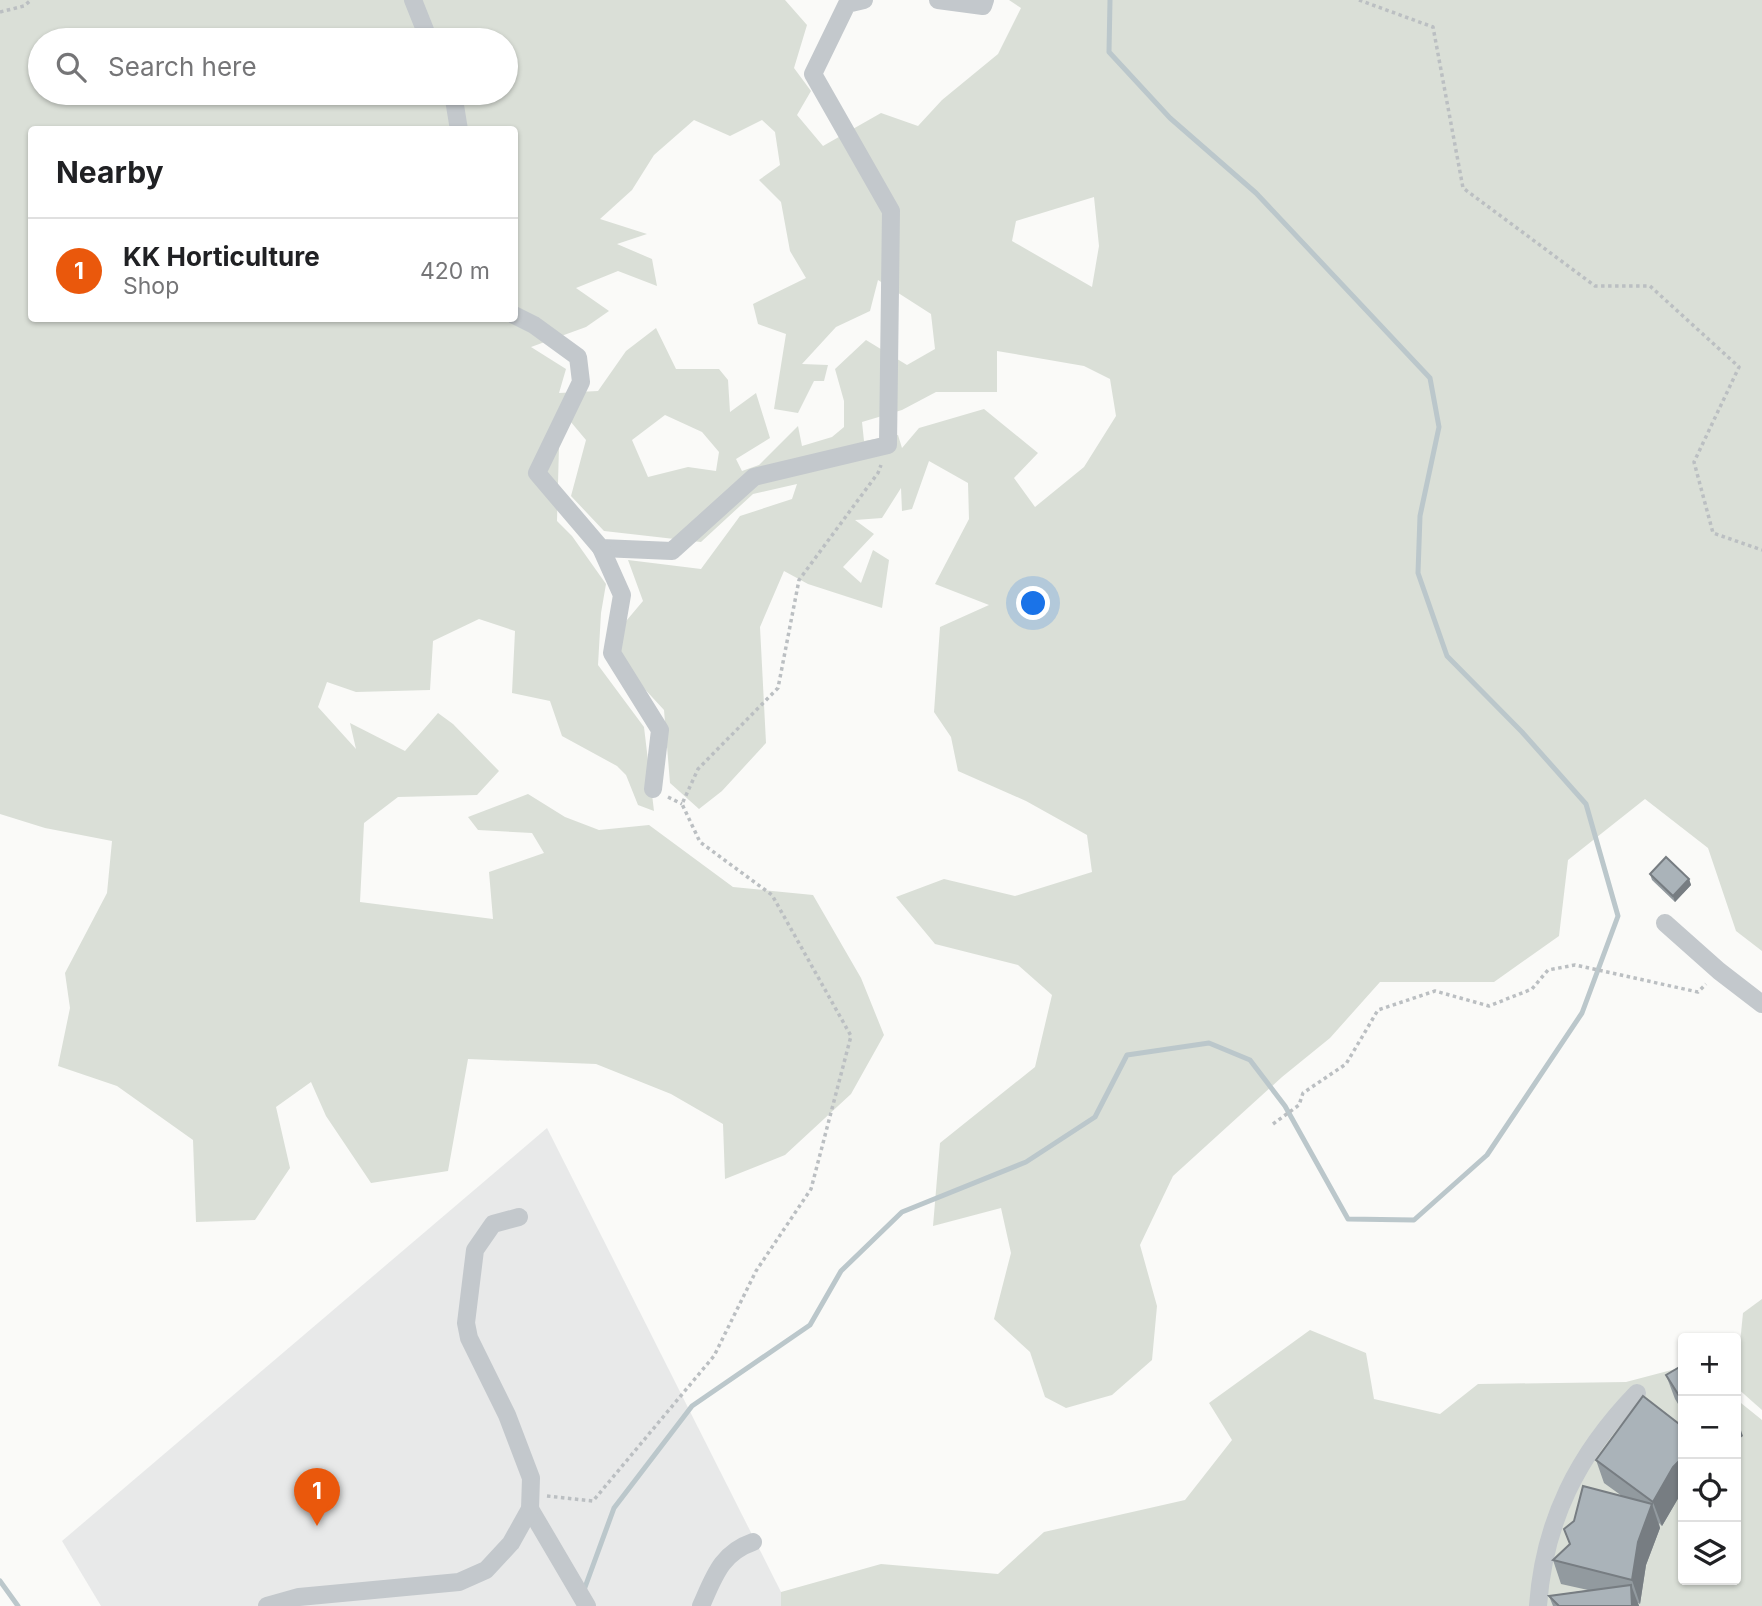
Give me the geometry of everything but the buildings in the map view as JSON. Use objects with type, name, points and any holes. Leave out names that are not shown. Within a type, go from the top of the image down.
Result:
[{"type":"street","points":[[413,0],[424,28]]},
{"type":"street","points":[[601,548],[672,551],[754,477],[888,444],[891,211],[813,74],[846,4],[864,0]]},
{"type":"street","points":[[938,0],[983,6],[985,0]]},
{"type":"street","points":[[455,105],[458,126]]},
{"type":"street","points":[[518,317],[534,325],[578,357],[581,382],[537,473],[601,548],[622,595],[612,653],[660,730],[653,789]]},
{"type":"street","points":[[1665,923],[1719,971],[1762,1004]]},
{"type":"street","points":[[267,1606],[299,1597],[459,1582],[486,1570],[511,1543],[531,1502],[531,1478],[507,1415],[469,1338],[466,1323],[475,1250],[493,1224],[519,1217]]},
{"type":"street","points":[[1538,1606],[1547,1542],[1572,1476],[1590,1446],[1637,1393]]},
{"type":"street","points":[[531,1502],[587,1606]]},
{"type":"street","points":[[701,1606],[717,1568],[733,1550],[753,1542]]},
{"type":"path","points":[[0,12],[24,6],[31,0]]},
{"type":"path","points":[[1359,0],[1433,27],[1463,188],[1595,286],[1650,286],[1738,367],[1694,462],[1713,533],[1762,550]]},
{"type":"path","points":[[531,1502],[593,1501],[714,1356],[756,1271],[811,1189],[851,1035],[772,895],[700,842],[682,804],[698,769],[778,688],[799,580],[878,473],[888,444]]},
{"type":"path","points":[[1273,1124],[1299,1105],[1303,1093],[1346,1064],[1378,1010],[1435,991],[1489,1006],[1532,989],[1548,970],[1575,965],[1698,992],[1719,971]]},
{"type":"shaded area","points":[[0,0],[785,0],[807,25],[794,68],[811,91],[797,115],[823,146],[881,113],[918,126],[942,100],[998,54],[1021,8],[1009,0],[1762,0],[1762,951],[1736,931],[1708,848],[1645,799],[1568,860],[1559,936],[1494,982],[1380,982],[1330,1038],[1282,1077],[1173,1176],[1140,1245],[1157,1306],[1152,1360],[1112,1395],[1066,1408],[1045,1397],[1030,1352],[994,1319],[1011,1253],[1001,1208],[933,1226],[940,1143],[1035,1067],[1052,995],[1018,965],[935,944],[896,897],[944,879],[1015,896],[1092,872],[1087,835],[1026,801],[958,771],[951,737],[934,712],[940,627],[989,605],[935,584],[969,519],[968,483],[929,461],[912,509],[902,511],[901,488],[882,518],[855,520],[874,534],[843,567],[861,583],[873,550],[889,560],[882,608],[808,584],[784,571],[760,627],[766,743],[722,791],[699,809],[670,783],[664,710],[605,646],[643,601],[628,560],[701,569],[740,516],[792,499],[797,484],[753,494],[701,542],[604,531],[571,496],[586,440],[560,409],[557,521],[572,536],[606,584],[601,613],[598,665],[644,727],[654,811],[638,805],[626,775],[617,766],[562,736],[550,701],[512,693],[515,631],[479,619],[433,641],[430,690],[356,692],[327,682],[318,707],[356,749],[350,723],[405,751],[438,713],[453,724],[499,771],[477,795],[398,797],[364,823],[360,902],[493,919],[489,872],[544,853],[532,833],[478,830],[468,817],[528,794],[565,817],[599,830],[649,825],[733,887],[813,895],[861,978],[884,1035],[851,1094],[785,1155],[725,1179],[723,1124],[671,1094],[596,1064],[468,1059],[448,1171],[371,1183],[326,1116],[311,1082],[276,1107],[290,1168],[255,1220],[196,1222],[193,1140],[117,1086],[58,1066],[70,1008],[65,973],[107,893],[112,841],[45,828],[0,814]],"holes":[[[694,120],[730,136],[762,120],[775,132],[780,165],[759,180],[781,202],[790,251],[806,278],[753,304],[758,324],[786,334],[774,409],[798,413],[814,381],[824,381],[828,365],[802,364],[836,327],[870,311],[878,280],[931,314],[935,349],[907,365],[866,340],[835,369],[844,401],[844,427],[832,437],[802,446],[798,426],[759,465],[742,471],[736,459],[770,438],[756,393],[730,412],[728,380],[719,369],[676,369],[656,328],[626,351],[598,391],[559,393],[566,369],[531,347],[586,327],[609,311],[576,288],[618,271],[657,286],[652,259],[617,244],[647,234],[600,219],[632,190],[654,155]],[[1094,197],[1099,246],[1092,287],[1012,241],[1016,221]],[[997,351],[1084,366],[1110,379],[1116,416],[1084,467],[1035,507],[1014,478],[1038,453],[984,409],[919,428],[902,448],[898,435],[864,441],[862,422],[902,410],[936,392],[997,392]],[[665,415],[702,432],[719,452],[716,471],[688,467],[648,477],[632,440]]]},
{"type":"shaded area","points":[[547,1128],[781,1592],[781,1606],[101,1606],[62,1541]]},
{"type":"shaded area","points":[[1762,1299],[1762,1410],[1741,1391],[1743,1313]]},
{"type":"shaded area","points":[[1310,1330],[1366,1353],[1374,1399],[1440,1414],[1478,1384],[1626,1382],[1678,1368],[1678,1585],[1741,1585],[1741,1403],[1762,1420],[1762,1606],[781,1606],[781,1592],[881,1564],[998,1574],[1044,1532],[1185,1500],[1232,1440],[1209,1403]]},
{"type":"waterway","points":[[584,1590],[614,1508],[692,1406],[810,1325],[841,1271],[902,1212],[1026,1162],[1095,1117],[1127,1055],[1209,1043],[1250,1060],[1285,1106],[1348,1219],[1414,1220],[1487,1155],[1582,1013],[1618,916],[1586,804],[1522,732],[1447,656],[1418,573],[1420,516],[1439,427],[1430,378],[1256,193],[1170,118],[1109,52],[1110,0]]},
{"type":"waterway","points":[[0,1581],[18,1606]]},
{"type":"place","name":"KK Horticulture","points":[[317,1526]]}]
